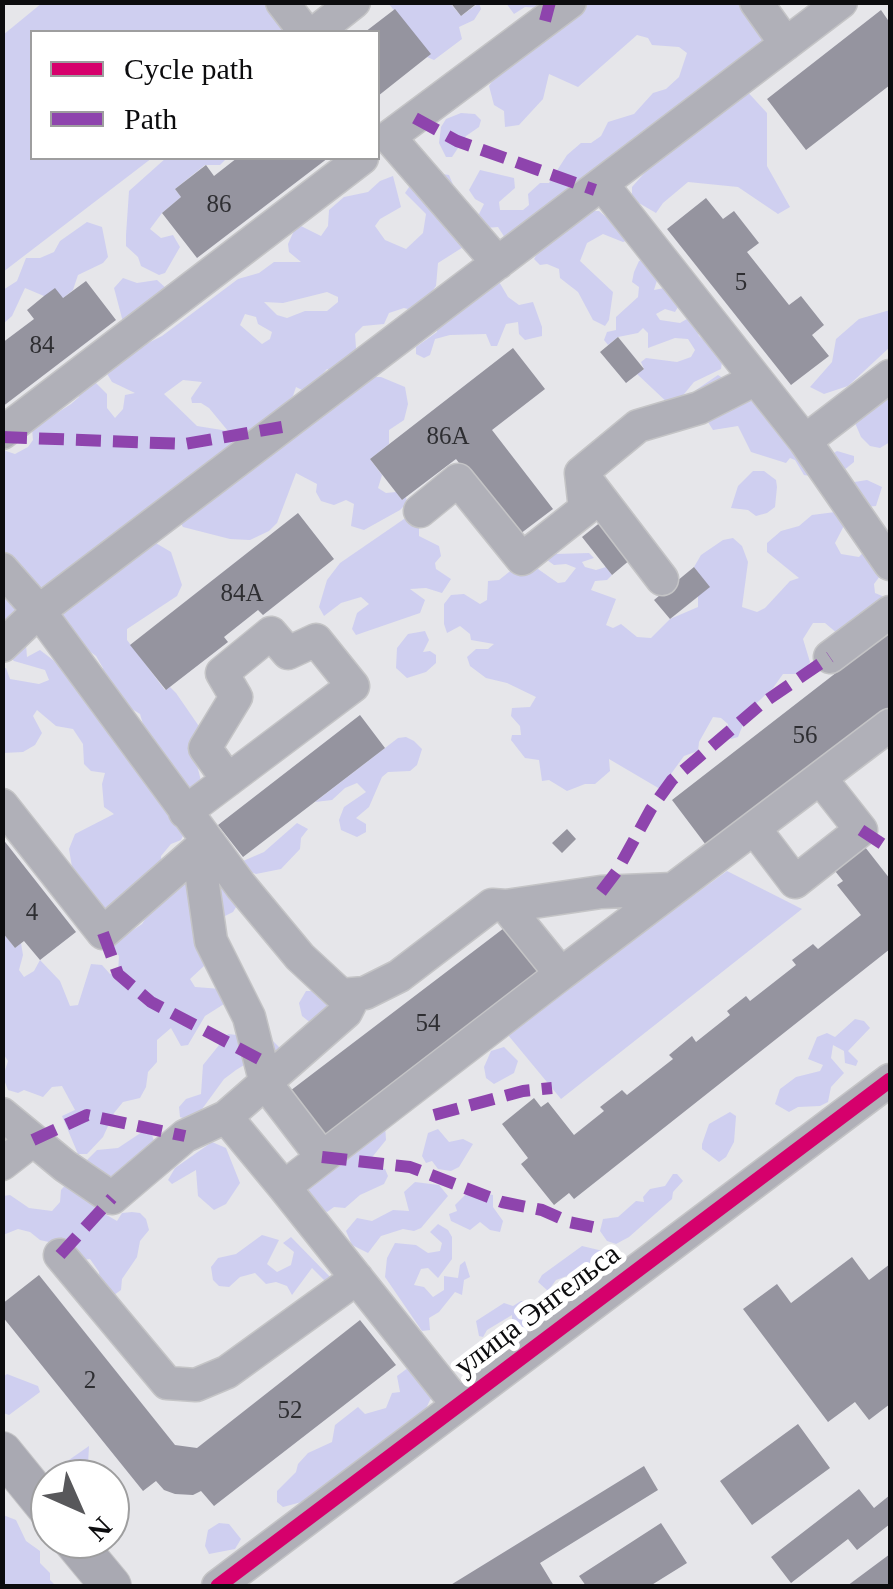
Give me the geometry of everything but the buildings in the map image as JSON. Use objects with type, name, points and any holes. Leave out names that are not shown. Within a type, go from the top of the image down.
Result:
[{"type":"main road","points":[[2,1452],[30,1486]]},
{"type":"main road","points":[[89,1559],[111,1586]]},
{"type":"street","points":[[282,2],[303,30]]},
{"type":"street","points":[[319,30],[354,2]]},
{"type":"street","points":[[498,263],[381,136],[570,2]]},
{"type":"street","points":[[756,2],[786,44]]},
{"type":"street","points":[[2,646],[40,612],[841,2]]},
{"type":"street","points":[[2,433],[359,160]]},
{"type":"street","points":[[602,184],[805,441],[890,564]]},
{"type":"street","points":[[805,441],[890,376]]},
{"type":"street","points":[[581,473],[638,426],[698,408],[756,379]]},
{"type":"street","points":[[420,511],[458,480],[522,559],[585,509],[581,473]]},
{"type":"street","points":[[581,473],[662,579]]},
{"type":"street","points":[[2,568],[40,612],[206,842],[300,957],[342,995],[365,993],[399,976],[492,905],[601,892],[673,889]]},
{"type":"street","points":[[830,658],[890,612]]},
{"type":"street","points":[[185,812],[228,780],[353,686],[316,640],[288,653],[271,633],[222,673],[236,697],[205,748],[228,780]]},
{"type":"street","points":[[284,1186],[890,725]]},
{"type":"street","points":[[754,828],[795,882],[861,830],[820,778]]},
{"type":"street","points":[[2,805],[103,933],[206,842]]},
{"type":"street","points":[[206,842],[202,878],[210,941],[249,1017],[266,1084],[322,1158]]},
{"type":"street","points":[[506,906],[560,974]]},
{"type":"street","points":[[2,1114],[112,1198],[185,1136],[226,1117],[266,1084],[346,1012],[355,994]]},
{"type":"street","name":"улица Энгельса","points":[[218,1586],[890,1080]]},
{"type":"street","points":[[226,1117],[458,1405]]},
{"type":"street","points":[[2,1164],[34,1140]]},
{"type":"street","points":[[60,1255],[166,1383],[196,1385],[227,1372],[357,1278]]},
{"type":"shaded area","points":[[751,2],[773,38],[505,238],[498,227],[485,228],[438,263],[436,286],[416,311],[404,308],[389,313],[384,324],[363,326],[355,334],[357,361],[336,372],[327,369],[306,392],[296,387],[293,396],[277,410],[276,425],[362,377],[381,377],[405,387],[408,404],[404,420],[389,430],[389,444],[370,459],[382,475],[378,488],[386,493],[396,492],[402,500],[406,497],[407,503],[400,510],[364,530],[351,526],[354,504],[346,500],[334,505],[321,501],[317,484],[296,473],[277,523],[269,531],[250,540],[230,539],[183,527],[177,517],[154,542],[171,552],[182,585],[177,596],[127,629],[127,640],[165,690],[170,687],[176,693],[205,735],[196,761],[202,785],[181,840],[171,844],[161,856],[162,871],[108,910],[100,908],[84,894],[69,849],[75,834],[114,814],[104,807],[105,773],[91,771],[84,764],[83,744],[73,729],[56,726],[37,710],[33,716],[42,733],[35,745],[23,752],[3,753],[3,669],[6,668],[10,679],[39,684],[49,680],[45,670],[14,661],[5,653],[26,645],[27,657],[40,650],[53,660],[123,745],[125,757],[143,755],[145,731],[140,714],[124,704],[104,680],[96,656],[85,648],[3,624],[3,450],[15,454],[28,447],[33,440],[32,429],[79,397],[80,383],[93,380],[107,394],[107,408],[115,418],[123,409],[125,395],[135,393],[112,382],[106,372],[122,356],[162,336],[238,279],[259,273],[274,262],[301,262],[289,252],[288,244],[297,224],[321,236],[328,226],[329,210],[344,197],[368,192],[393,176],[401,207],[375,226],[385,240],[406,249],[423,233],[426,214],[405,193],[413,181],[436,173],[449,175],[460,201],[467,210],[479,214],[484,204],[469,190],[480,170],[514,178],[515,188],[499,202],[500,210],[523,210],[529,205],[528,194],[540,183],[549,183],[567,155],[581,143],[591,143],[601,136],[608,122],[634,114],[653,93],[666,89],[679,77],[687,53],[679,47],[652,45],[648,38],[637,35],[578,87],[549,74],[543,99],[519,125],[505,127],[504,111],[494,105],[489,86],[540,8],[525,7],[514,14],[506,3]],"holes":[[[327,292],[338,297],[338,302],[327,311],[305,311],[287,318],[277,315],[264,302],[283,303]],[[245,314],[256,317],[258,324],[272,332],[270,339],[262,344],[240,325]],[[183,380],[202,382],[191,398],[192,403],[209,408],[228,431],[197,426],[164,394]]]},
{"type":"shaded area","points":[[42,3],[282,3],[303,30],[30,30],[30,160],[149,160],[3,272],[3,35]]},
{"type":"shaded area","points":[[388,3],[450,3],[461,16],[479,3],[481,9],[474,20],[459,27],[462,39],[434,60],[427,57],[430,54]]},
{"type":"shaded area","points":[[744,88],[767,113],[767,166],[790,207],[778,214],[738,187],[688,182],[656,213],[632,199],[632,187],[655,161]]},
{"type":"shaded area","points":[[461,113],[475,114],[481,120],[479,127],[466,136],[452,157],[446,157],[439,143],[441,127],[446,119]]},
{"type":"shaded area","points":[[164,160],[225,160],[220,165],[205,165],[175,189],[181,197],[150,229],[161,238],[173,235],[180,247],[165,273],[159,275],[141,266],[126,246],[129,191]]},
{"type":"shaded area","points":[[587,211],[599,211],[606,217],[615,214],[631,239],[623,242],[603,234],[587,243],[580,261],[613,292],[605,326],[593,320],[578,292],[560,278],[559,269],[540,265],[534,259],[542,245]]},
{"type":"shaded area","points":[[87,222],[102,227],[108,257],[78,275],[73,290],[63,298],[25,288],[12,316],[3,324],[3,290],[17,281],[26,258],[54,252],[60,241]]},
{"type":"shaded area","points":[[639,261],[663,261],[654,290],[674,286],[682,300],[675,312],[665,309],[656,314],[660,320],[680,323],[692,316],[699,336],[723,355],[721,369],[694,382],[670,405],[637,374],[644,369],[641,362],[646,358],[677,362],[691,357],[695,350],[688,339],[675,338],[648,348],[648,333],[643,328],[608,345],[604,340],[607,332],[616,330],[616,317],[638,297],[639,287],[632,282],[634,272]]},
{"type":"shaded area","points":[[123,278],[137,283],[157,280],[167,289],[123,322],[114,288]]},
{"type":"shaded area","points":[[498,280],[508,297],[519,305],[533,302],[542,336],[525,340],[519,334],[518,322],[506,324],[497,346],[491,346],[486,334],[450,335],[435,339],[430,355],[424,358],[416,354],[416,347],[437,332],[434,322]]},
{"type":"shaded area","points":[[890,310],[890,347],[848,386],[824,394],[810,387],[832,362],[836,339],[859,319]]},
{"type":"shaded area","points":[[718,375],[756,399],[827,457],[837,451],[854,456],[854,462],[843,471],[848,483],[867,480],[882,487],[876,506],[864,507],[816,477],[804,475],[795,460],[790,458],[786,463],[751,452],[738,426],[713,430],[693,398],[696,390]]},
{"type":"shaded area","points":[[890,383],[890,442],[880,448],[870,446],[855,423]]},
{"type":"shaded area","points":[[753,471],[764,471],[776,480],[777,487],[775,507],[756,516],[748,510],[731,508],[738,486]]},
{"type":"shaded area","points":[[843,511],[848,518],[835,543],[841,554],[859,557],[883,530],[890,535],[890,576],[880,576],[874,584],[875,593],[887,598],[838,634],[825,623],[813,623],[803,639],[810,662],[806,668],[795,674],[783,674],[749,710],[738,737],[731,739],[726,735],[728,724],[713,717],[698,751],[684,756],[660,789],[609,759],[610,771],[595,784],[567,791],[549,780],[542,781],[539,760],[525,758],[511,740],[512,735],[521,735],[520,726],[511,716],[512,708],[530,707],[536,697],[486,678],[470,666],[467,657],[476,649],[488,649],[494,644],[471,640],[460,626],[447,633],[444,624],[444,604],[451,595],[464,594],[480,604],[487,600],[488,581],[499,580],[514,568],[538,569],[558,583],[565,582],[576,568],[547,560],[555,554],[589,553],[594,558],[582,562],[585,567],[606,567],[612,575],[607,580],[595,581],[591,590],[616,599],[606,625],[613,628],[621,624],[637,637],[651,638],[670,619],[698,607],[698,596],[709,587],[694,567],[701,555],[733,538],[742,546],[748,562],[742,607],[757,612],[790,581],[799,578],[767,552],[767,543],[812,515]]},
{"type":"shaded area","points":[[404,519],[419,521],[419,536],[439,546],[441,556],[435,563],[436,569],[451,579],[442,593],[410,589],[425,600],[420,613],[356,635],[352,629],[357,613],[369,604],[361,597],[341,603],[324,616],[319,607],[327,580],[340,563]]},
{"type":"shaded area","points":[[425,631],[429,640],[423,652],[436,655],[436,663],[426,672],[407,678],[396,668],[397,648],[408,634]]},
{"type":"shaded area","points":[[406,737],[422,749],[417,765],[410,771],[388,772],[382,777],[369,807],[356,818],[366,824],[366,832],[357,837],[341,830],[339,820],[344,807],[366,792],[357,783],[332,800],[315,802],[398,738]]},
{"type":"shaded area","points":[[297,823],[308,829],[301,838],[300,849],[281,869],[256,874],[246,870],[243,861],[264,852]]},
{"type":"shaded area","points":[[178,867],[225,878],[241,899],[233,912],[221,918],[202,952],[204,966],[190,979],[195,987],[221,989],[227,995],[224,1004],[205,1016],[188,1045],[181,1046],[171,1028],[157,1040],[157,1062],[148,1072],[140,1098],[123,1102],[103,1137],[87,1154],[78,1154],[62,1116],[75,1110],[62,1086],[52,1087],[43,1097],[24,1090],[8,1090],[3,1077],[8,1061],[2,1052],[2,932],[15,948],[21,943],[19,970],[24,977],[34,971],[40,960],[60,981],[70,1006],[78,1005],[91,964],[118,974],[119,956],[111,945],[142,924]]},
{"type":"shaded area","points":[[727,871],[802,909],[561,1099],[508,1035],[570,988],[569,978],[630,943],[629,937]]},
{"type":"shaded area","points":[[306,991],[318,991],[336,1008],[312,1024],[302,1016],[299,1003]]},
{"type":"shaded area","points":[[855,1019],[870,1028],[848,1051],[858,1061],[856,1066],[845,1063],[844,1051],[833,1045],[831,1058],[844,1073],[831,1087],[828,1102],[789,1112],[775,1104],[780,1089],[796,1077],[820,1071],[823,1065],[808,1059],[817,1037],[827,1033],[835,1037]]},
{"type":"shaded area","points":[[228,1034],[271,1039],[282,1050],[281,1064],[249,1062],[224,1079],[197,1116],[188,1120],[180,1117],[179,1107],[186,1099],[201,1094],[203,1065]]},
{"type":"shaded area","points":[[504,1047],[518,1061],[514,1073],[494,1084],[486,1078],[484,1067],[491,1051]]},
{"type":"shaded area","points":[[730,1112],[736,1116],[734,1142],[719,1162],[702,1149],[702,1144],[709,1124]]},
{"type":"shaded area","points":[[385,1125],[386,1140],[369,1161],[385,1169],[388,1176],[384,1184],[360,1195],[345,1208],[334,1207],[327,1212],[314,1205],[305,1194],[308,1173]]},
{"type":"shaded area","points":[[438,1129],[449,1142],[463,1139],[473,1144],[459,1167],[451,1171],[438,1169],[432,1161],[426,1163],[422,1156],[428,1133]]},
{"type":"shaded area","points":[[142,1132],[152,1135],[154,1141],[121,1190],[83,1164],[97,1150],[118,1148]]},
{"type":"shaded area","points":[[212,1142],[226,1148],[240,1183],[226,1204],[214,1210],[198,1196],[196,1170],[172,1184],[168,1180],[175,1168]]},
{"type":"shaded area","points":[[673,1174],[683,1181],[672,1199],[629,1237],[616,1244],[607,1241],[600,1231],[603,1219],[618,1217],[636,1201],[644,1202],[643,1197],[650,1189],[665,1186]]},
{"type":"shaded area","points":[[69,1181],[117,1221],[122,1213],[132,1212],[146,1219],[149,1230],[140,1241],[137,1257],[122,1279],[121,1290],[110,1298],[100,1287],[99,1272],[90,1259],[66,1262],[53,1243],[30,1232],[18,1229],[3,1235],[3,1196],[10,1195],[29,1208],[52,1211]]},
{"type":"shaded area","points":[[415,1182],[439,1185],[448,1196],[421,1228],[381,1236],[368,1253],[352,1245],[346,1231],[357,1218],[372,1221],[393,1210],[409,1211],[404,1192]]},
{"type":"shaded area","points":[[470,1190],[493,1195],[493,1207],[503,1221],[500,1232],[480,1222],[470,1230],[451,1221],[449,1214],[457,1211],[455,1205]]},
{"type":"shaded area","points":[[438,1224],[452,1237],[452,1259],[438,1278],[428,1268],[421,1269],[414,1285],[424,1287],[433,1297],[444,1290],[444,1276],[458,1278],[460,1265],[465,1261],[470,1277],[464,1280],[462,1295],[455,1292],[429,1318],[430,1330],[422,1331],[385,1277],[387,1258],[395,1243],[416,1245],[428,1253],[440,1251],[442,1243],[430,1232]]},
{"type":"shaded area","points":[[262,1235],[279,1240],[267,1264],[277,1272],[291,1265],[294,1252],[283,1243],[291,1237],[334,1281],[327,1283],[312,1268],[292,1295],[287,1286],[266,1284],[255,1273],[240,1277],[229,1287],[219,1286],[213,1280],[211,1267],[218,1258],[236,1254]]},
{"type":"shaded area","points":[[582,1246],[603,1251],[604,1257],[597,1265],[556,1280],[548,1291],[538,1282],[542,1275]]},
{"type":"shaded area","points":[[521,1301],[532,1302],[546,1315],[541,1327],[530,1337],[521,1335],[512,1323],[512,1315],[479,1336],[476,1321],[504,1303],[513,1306]]},
{"type":"shaded area","points":[[412,1365],[440,1392],[430,1400],[423,1415],[396,1436],[382,1441],[379,1451],[309,1500],[283,1507],[277,1502],[277,1491],[308,1453],[332,1442],[335,1425],[358,1407],[365,1414],[386,1408],[392,1393],[400,1392],[397,1376]]},
{"type":"shaded area","points":[[7,1374],[38,1386],[40,1392],[9,1415],[3,1413],[3,1377]]},
{"type":"shaded area","points":[[89,1446],[88,1459],[70,1459]]},
{"type":"shaded area","points":[[3,1515],[16,1520],[30,1544],[30,1559],[40,1559],[56,1586],[3,1586]]},
{"type":"shaded area","points":[[219,1523],[229,1524],[241,1539],[235,1549],[209,1554],[205,1546],[208,1530]]},
{"type":"marked path","points":[[545,21],[550,2]]},
{"type":"marked path","points":[[415,118],[457,141],[595,190]]},
{"type":"marked path","points":[[2,437],[185,444],[282,427]]},
{"type":"marked path","points":[[601,892],[672,780],[760,705],[830,657]]},
{"type":"marked path","points":[[861,830],[890,849]]},
{"type":"marked path","points":[[103,933],[118,974],[151,1002],[259,1059]]},
{"type":"marked path","points":[[434,1115],[523,1091],[552,1088]]},
{"type":"marked path","points":[[33,1140],[87,1115],[185,1136]]},
{"type":"marked path","points":[[322,1157],[410,1167],[502,1202],[593,1227]]},
{"type":"marked path","points":[[60,1255],[112,1198]]},
{"type":"cycle path","points":[[218,1586],[890,1080]]}]
